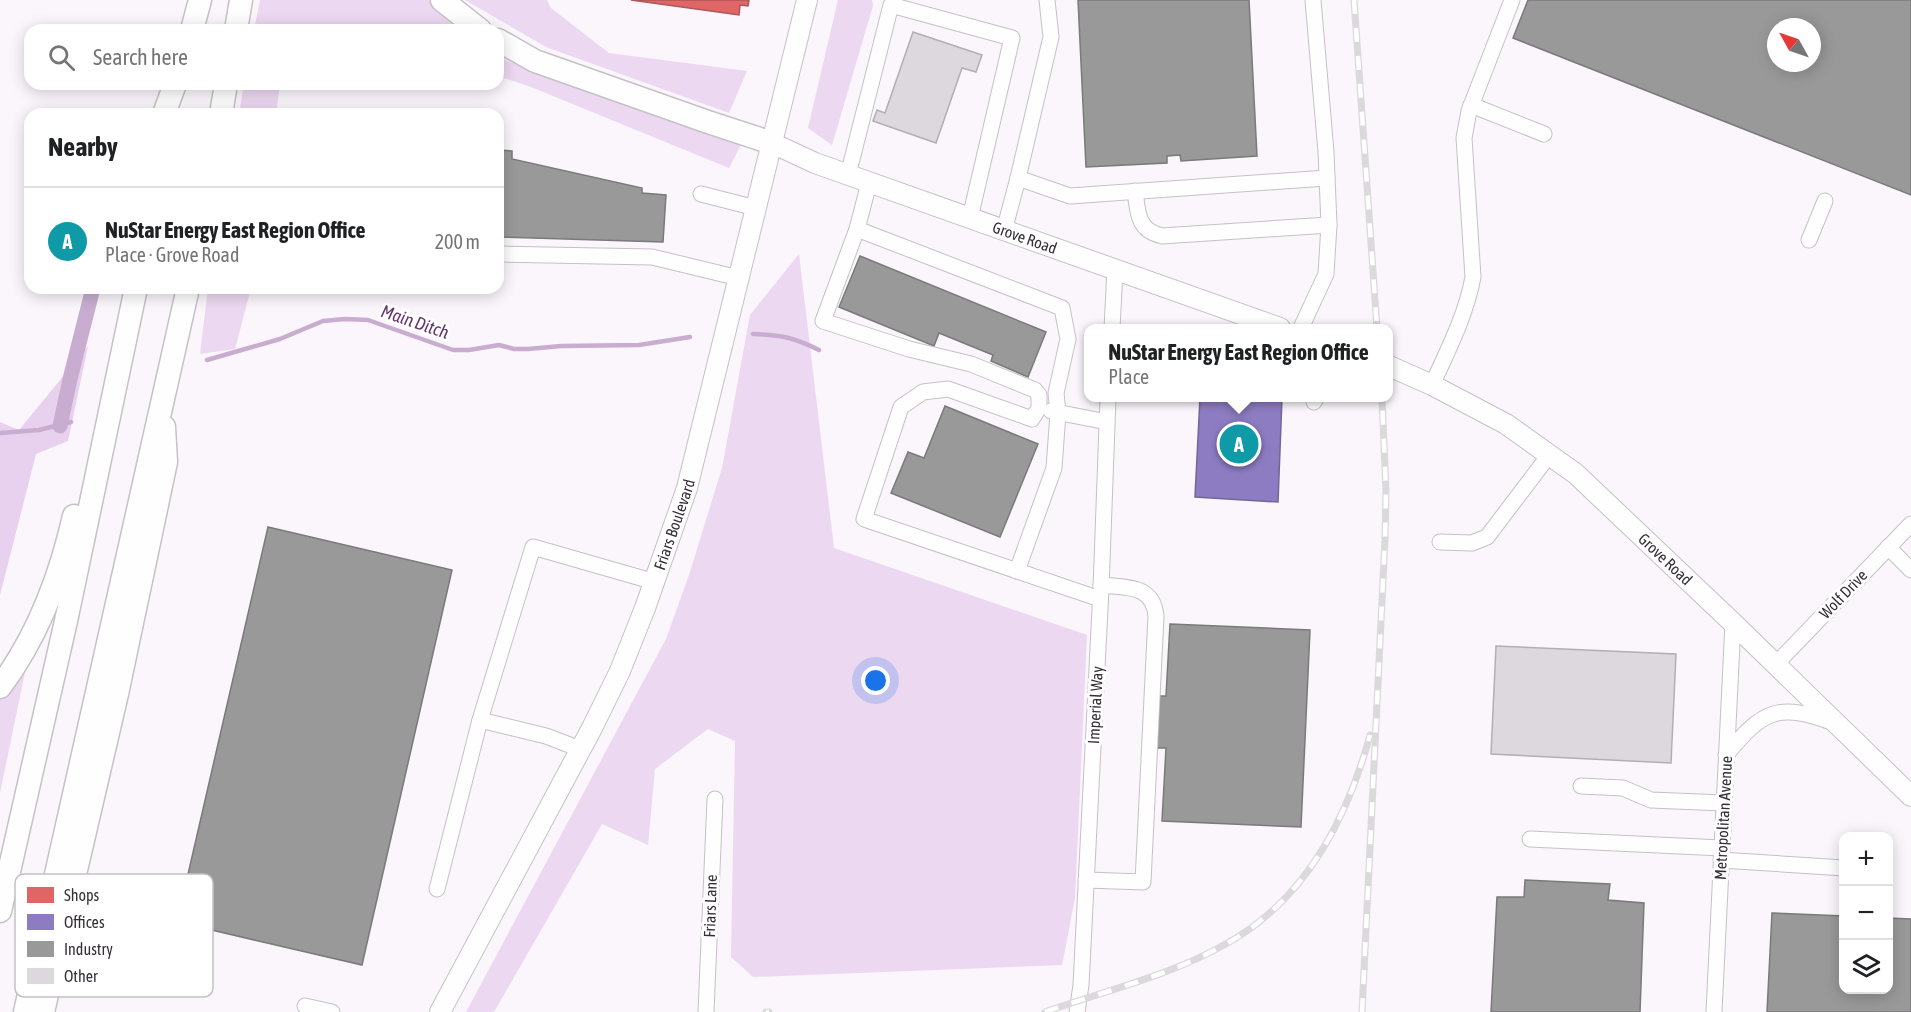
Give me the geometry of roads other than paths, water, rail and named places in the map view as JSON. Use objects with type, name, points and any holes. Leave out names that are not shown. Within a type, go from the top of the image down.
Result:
[{"type":"highway","points":[[194,24],[200,0]]},
{"type":"highway","points":[[237,24],[241,0]]},
{"type":"highway","points":[[442,0],[472,24]]},
{"type":"highway","points":[[504,43],[535,61],[772,143]]},
{"type":"highway","points":[[167,108],[174,90]]},
{"type":"highway","points":[[173,108],[176,90]]},
{"type":"highway","points":[[222,108],[225,90]]},
{"type":"highway","points":[[0,687],[19,661],[37,629],[54,585],[71,529],[120,294]]},
{"type":"highway","points":[[0,911],[66,621],[135,294]]},
{"type":"highway","points":[[56,874],[187,294]]},
{"type":"highway","points":[[75,874],[117,694],[166,462],[162,404]]},
{"type":"highway","points":[[25,1012],[28,997]]},
{"type":"highway","points":[[43,1012],[46,997]]},
{"type":"main road","name":"Friars Boulevard","points":[[440,1012],[620,671],[655,582],[687,488],[807,0]]},
{"type":"main road","name":"Grove Road","points":[[772,143],[815,163],[869,183],[1269,324]]},
{"type":"main road","name":"Grove Road","points":[[1393,368],[1432,385],[1506,424],[1576,474],[1911,796]]},
{"type":"street","points":[[1004,231],[1051,37],[1047,0]]},
{"type":"street","points":[[1303,324],[1326,274],[1329,225],[1313,0]]},
{"type":"street","points":[[1432,385],[1460,324],[1473,277],[1464,138],[1471,105],[1512,0]]},
{"type":"street","points":[[848,175],[891,5],[1012,38],[970,218]]},
{"type":"street","points":[[1471,105],[1544,134]]},
{"type":"street","points":[[1018,178],[1070,196],[1327,178]]},
{"type":"street","points":[[869,183],[857,229],[822,321],[909,349],[982,368],[1035,390],[1039,395],[1039,408],[1032,419],[948,389],[923,392],[901,407],[864,519],[1017,571],[1101,592],[1143,592],[1154,604],[1156,615],[1143,882],[1086,880]]},
{"type":"street","points":[[1135,191],[1138,214],[1143,225],[1151,233],[1162,236],[1329,225]]},
{"type":"street","points":[[701,194],[756,207]]},
{"type":"street","points":[[1809,240],[1825,201]]},
{"type":"street","points":[[857,229],[1062,308],[1068,339],[1056,393],[1058,414],[1054,468],[1017,571]]},
{"type":"street","points":[[504,254],[652,257],[739,278]]},
{"type":"street","points":[[1112,324],[1115,270]]},
{"type":"street","name":"Imperial Way","points":[[1077,1012],[1081,985],[1101,592],[1108,402]]},
{"type":"street","points":[[1039,408],[1058,414],[1107,422]]},
{"type":"street","points":[[1440,542],[1472,543],[1487,537],[1550,454]]},
{"type":"street","name":"Wolf Drive","points":[[1776,664],[1911,524]]},
{"type":"street","points":[[437,890],[480,720],[533,547],[655,582]]},
{"type":"street","points":[[1888,548],[1911,570]]},
{"type":"street","name":"Metropolitan Avenue","points":[[1714,1012],[1733,623]]},
{"type":"street","points":[[1726,755],[1754,723],[1770,714],[1807,713],[1837,724]]},
{"type":"street","points":[[480,720],[546,736],[580,750]]},
{"type":"street","points":[[1581,786],[1623,788],[1651,800],[1724,803]]},
{"type":"street","name":"Friars Lane","points":[[706,1012],[715,800]]},
{"type":"street","points":[[1530,839],[1721,854],[1839,867]]},
{"type":"street","points":[[305,1005],[332,1012]]},
{"type":"waterway","points":[[60,426],[91,294]]},
{"type":"waterway","name":"Main Ditch","points":[[207,360],[280,339],[323,321],[345,319],[368,320],[453,350],[499,345],[514,349],[639,345],[690,337]]},
{"type":"waterway","name":"Main Ditch","points":[[753,334],[787,337],[819,350]]},
{"type":"waterway","name":"Main Ditch","points":[[0,433],[39,430],[71,422]]},
{"type":"railway","points":[[1354,0],[1377,324]]},
{"type":"railway","points":[[1362,1012],[1385,539],[1386,491],[1382,402]]},
{"type":"railway","points":[[1045,1012],[1159,974],[1203,956],[1252,927],[1277,906],[1299,882],[1335,827],[1349,798],[1370,735]]},
{"type":"place","name":"NuStar Energy East Region Office","points":[[1239,444]]}]
